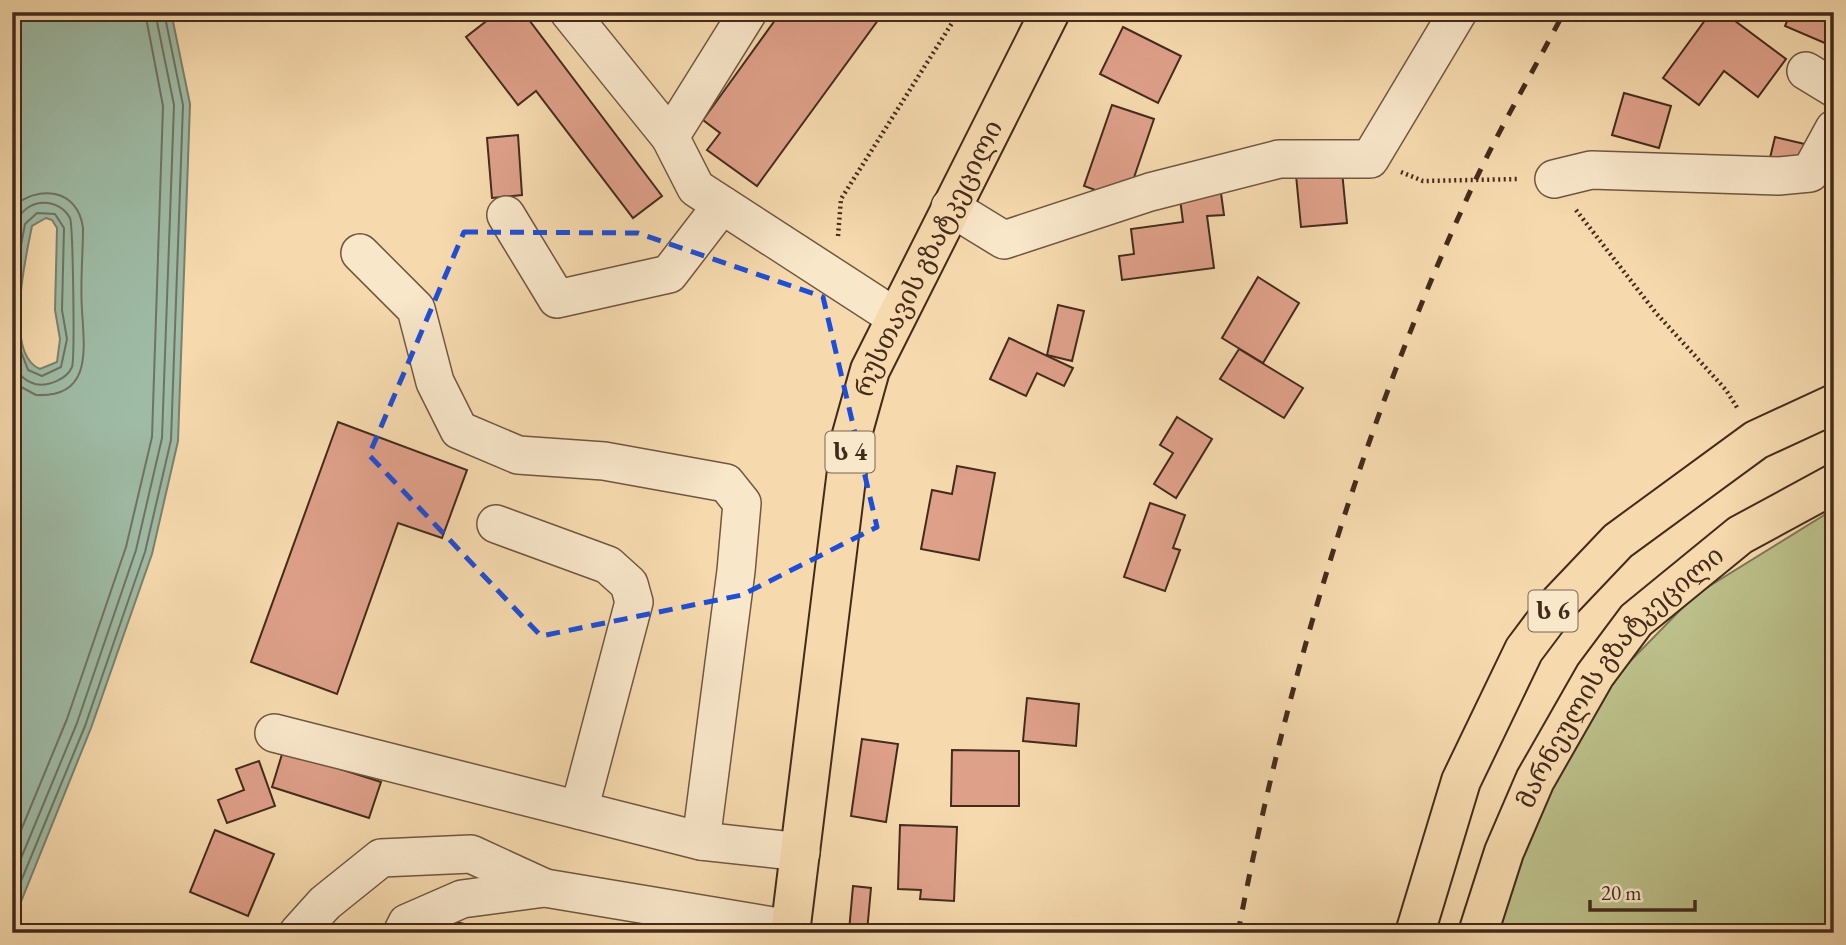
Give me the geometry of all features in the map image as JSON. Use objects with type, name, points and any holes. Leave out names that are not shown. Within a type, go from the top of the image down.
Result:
[{"type":"highway","name":"რუსთავის გზატკეცილი","points":[[789,931],[851,438],[870,370],[1050,12]]},
{"type":"highway","name":"ს 6","points":[[1415,933],[1461,781],[1524,650],[1560,601],[1618,541],[1756,440],[1834,404]]},
{"type":"highway","name":"მარნეულის გზატკეცილი","points":[[1478,933],[1504,852],[1535,780],[1595,675],[1636,620],[1740,535],[1834,484]]},
{"type":"street","points":[[569,12],[670,137],[696,188],[895,317]]},
{"type":"street","points":[[670,137],[748,12]]},
{"type":"street","points":[[950,207],[1004,240],[1150,192],[1279,159],[1370,159],[1458,12]]},
{"type":"street","points":[[1554,179],[1591,170],[1778,176],[1810,173],[1834,129]]},
{"type":"street","points":[[506,215],[557,299],[669,274],[722,205]]},
{"type":"street","points":[[360,253],[416,309],[435,382],[459,430],[519,454],[604,461],[726,484],[742,503],[737,571],[701,841]]},
{"type":"street","points":[[496,524],[608,565],[629,584],[634,602],[579,810]]},
{"type":"street","points":[[274,733],[701,841],[801,852]]},
{"type":"street","points":[[298,933],[325,903],[381,858],[471,854],[545,888],[789,931]]},
{"type":"street","points":[[402,933],[407,923],[462,899],[545,888]]},
{"type":"path","points":[[1370,159],[1423,181],[1554,179],[1656,313],[1726,390],[1756,440]]},
{"type":"highlighted area","points":[[464,232],[638,233],[823,297],[877,527],[742,595],[541,636],[369,455]]},
{"type":"green space","points":[[1834,509],[1834,933],[1490,933],[1527,832],[1604,688],[1695,595]]},
{"type":"water","points":[[12,12],[171,12],[190,104],[178,441],[152,554],[91,728],[12,924]],"holes":[[[46,218],[52,220],[57,228],[55,310],[60,339],[57,362],[40,369],[29,360],[22,345],[20,303],[32,226]]]},
{"type":"building","points":[[498,12],[523,12],[662,196],[633,218],[536,91],[518,105],[466,37]]},
{"type":"building","points":[[781,12],[884,12],[757,186],[707,150],[720,133],[703,120]]},
{"type":"building","points":[[1711,12],[1723,12],[1786,59],[1758,97],[1724,71],[1699,105],[1663,78]]},
{"type":"building","points":[[1791,12],[1834,12],[1834,47],[1785,26]]},
{"type":"building","points":[[1123,27],[1181,56],[1158,103],[1100,74]]},
{"type":"building","points":[[1624,93],[1671,106],[1659,148],[1612,135]]},
{"type":"building","points":[[1112,105],[1154,119],[1129,192],[1115,197],[1084,186]]},
{"type":"building","points":[[518,135],[522,195],[492,198],[487,138]]},
{"type":"building","points":[[1775,137],[1809,145],[1804,166],[1770,158]]},
{"type":"building","points":[[1342,171],[1347,223],[1301,227],[1296,175]]},
{"type":"building","points":[[1220,186],[1224,215],[1207,216],[1214,268],[1122,280],[1119,256],[1134,254],[1131,229],[1183,222],[1179,191]]},
{"type":"building","points":[[1258,277],[1299,303],[1263,363],[1222,338]]},
{"type":"building","points":[[1058,305],[1084,311],[1072,361],[1047,355]]},
{"type":"building","points":[[1009,338],[1073,368],[1064,386],[1037,373],[1026,396],[990,379]]},
{"type":"building","points":[[1239,349],[1303,388],[1284,418],[1220,379]]},
{"type":"building","points":[[1177,417],[1212,439],[1176,498],[1154,484],[1173,453],[1160,445]]},
{"type":"building","points":[[338,422],[467,470],[442,538],[398,523],[337,694],[251,662]]},
{"type":"building","points":[[957,466],[995,473],[979,560],[921,549],[932,490],[952,494]]},
{"type":"building","points":[[1150,503],[1185,515],[1173,548],[1180,550],[1165,591],[1124,577]]},
{"type":"building","points":[[1027,698],[1079,704],[1076,746],[1023,741]]},
{"type":"building","points":[[862,739],[898,744],[886,822],[851,816]]},
{"type":"building","points":[[952,750],[1019,751],[1019,806],[951,806]]},
{"type":"building","points":[[283,751],[381,782],[369,818],[272,787]]},
{"type":"building","points":[[259,761],[275,806],[227,823],[218,800],[244,790],[236,769]]},
{"type":"building","points":[[900,825],[957,827],[954,901],[920,899],[921,890],[898,889]]},
{"type":"building","points":[[215,830],[274,854],[248,916],[190,892]]},
{"type":"building","points":[[853,886],[871,888],[867,932],[849,931]]},
{"type":"building","points":[[436,918],[465,924],[463,933],[433,933]]},
{"type":"railway","points":[[1238,933],[1257,837],[1305,645],[1365,455],[1435,270],[1496,138],[1564,12]]}]
